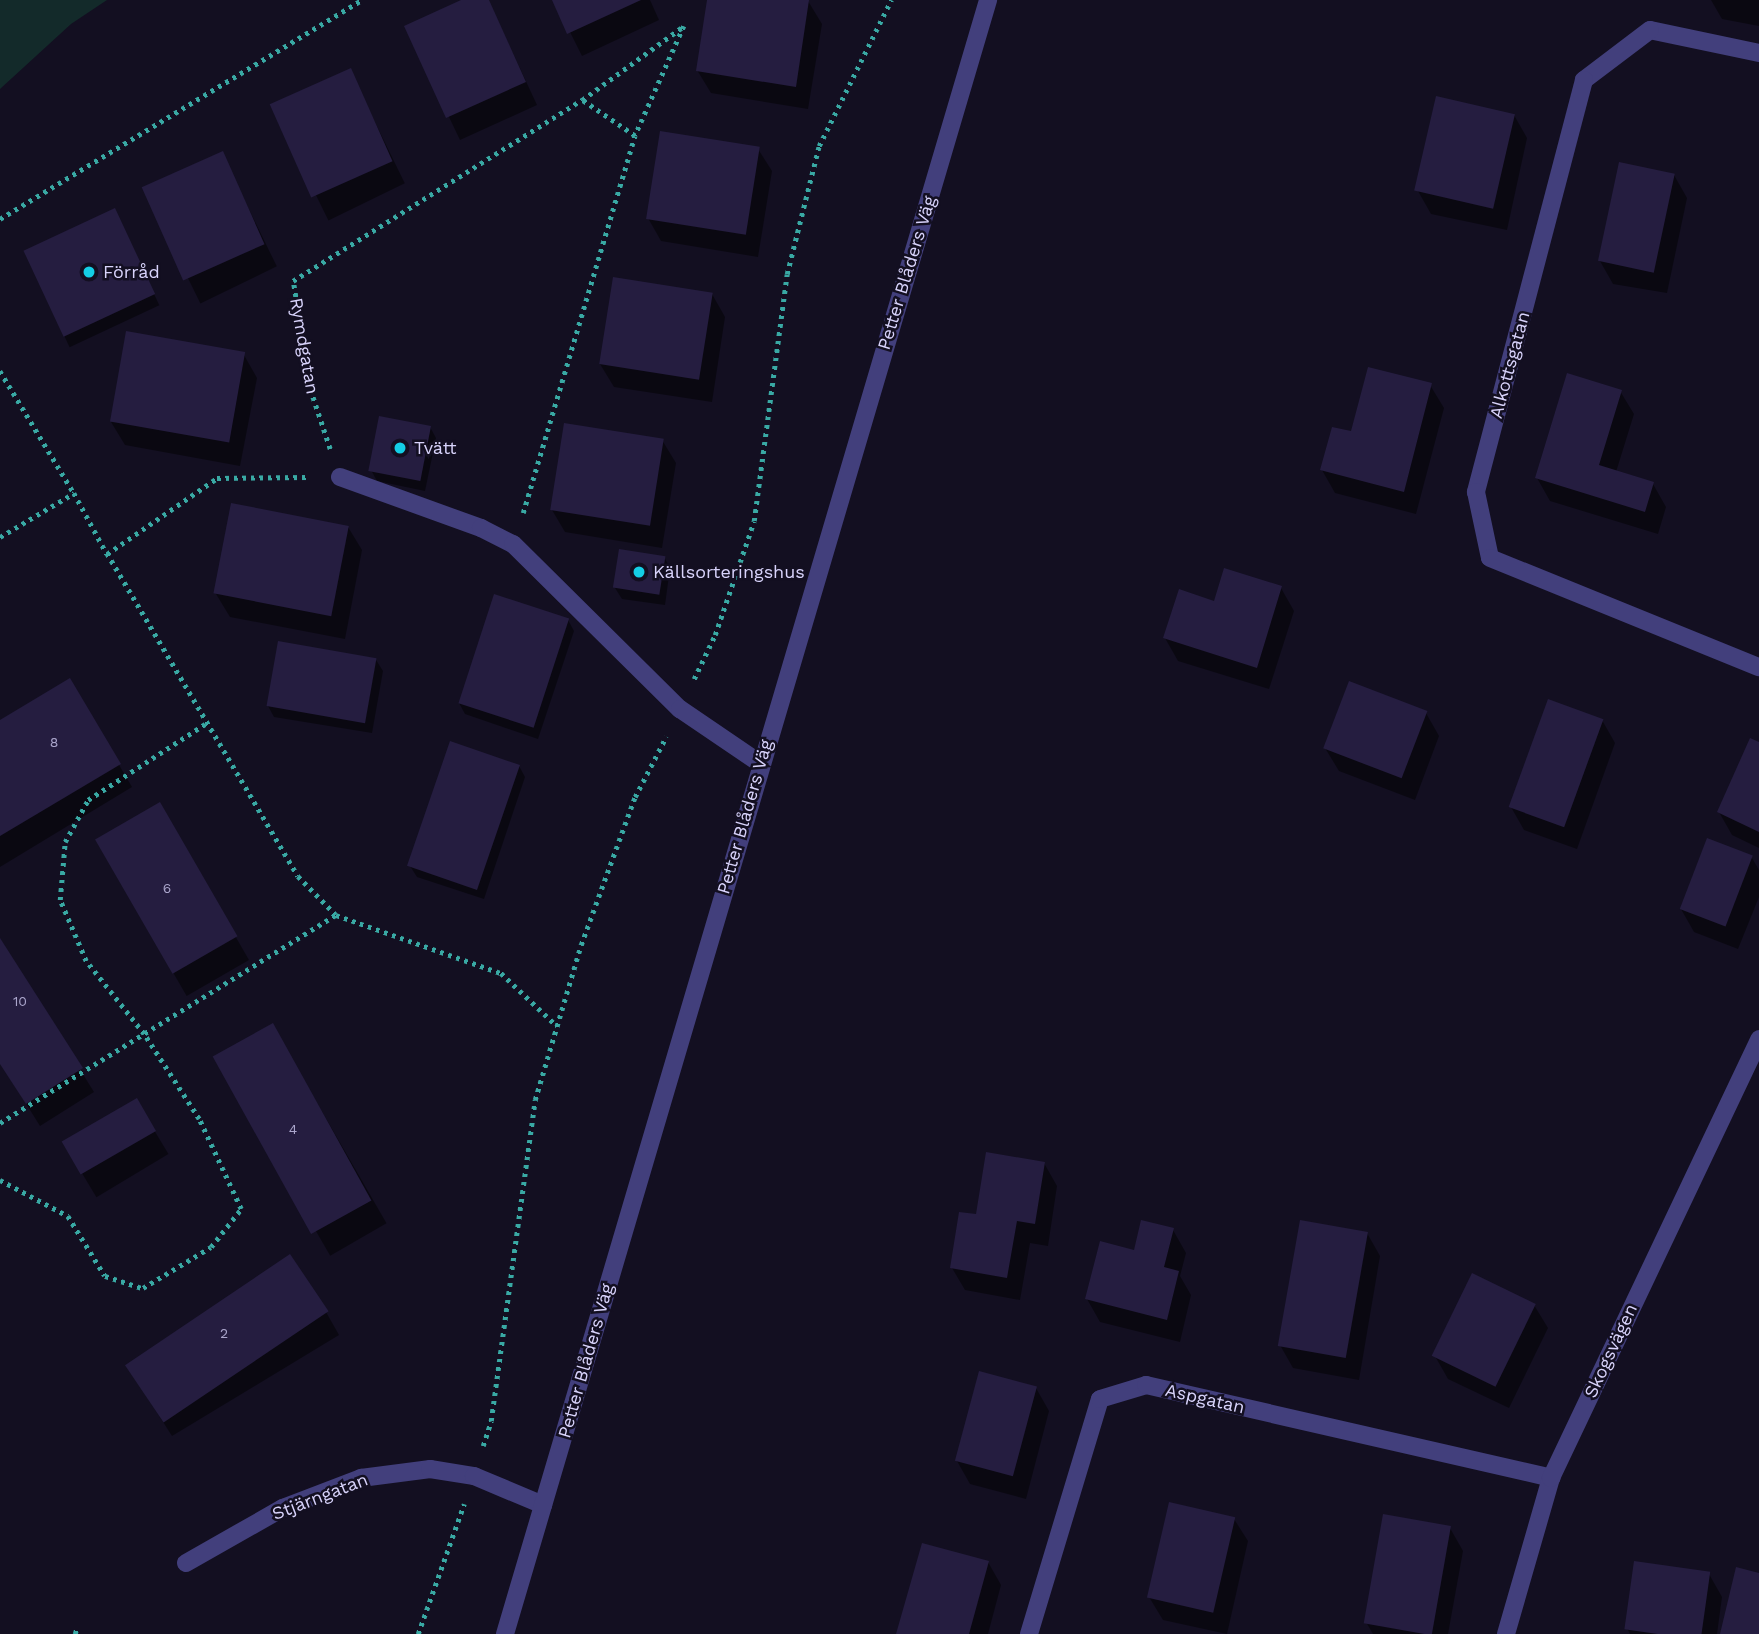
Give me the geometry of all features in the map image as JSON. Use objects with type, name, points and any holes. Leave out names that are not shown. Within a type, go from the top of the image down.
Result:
[{"type":"street","name":"Petter Blåders Väg","points":[[505,1634],[988,0]]},
{"type":"street","name":"Alkottsgatan","points":[[1759,53],[1650,30],[1584,80],[1476,492],[1490,558],[1759,667]]},
{"type":"street","points":[[340,477],[481,528],[513,544],[680,709],[761,764]]},
{"type":"street","name":"Skogsvägen","points":[[1506,1634],[1551,1478],[1750,1078],[1759,1039]]},
{"type":"street","name":"Aspgatan","points":[[1029,1634],[1100,1399],[1135,1388],[1146,1385],[1551,1478]]},
{"type":"street","name":"Stjärngatan","points":[[186,1563],[282,1507],[360,1478],[430,1469],[474,1476],[543,1505]]},
{"type":"path","points":[[0,219],[362,0]]},
{"type":"path","points":[[418,1634],[491,1421],[535,1100],[581,945],[635,797],[715,635],[754,520],[787,274],[819,146],[891,0]]},
{"type":"path","name":"Rymdgatan","points":[[340,477],[310,389],[293,281],[582,100],[684,26],[635,136],[513,544]]},
{"type":"path","points":[[582,100],[635,136]]},
{"type":"path","points":[[0,372],[74,493],[107,554],[298,876],[336,915],[501,973],[557,1026]]},
{"type":"path","points":[[107,554],[217,478],[340,477]]},
{"type":"path","points":[[0,537],[74,493]]},
{"type":"path","points":[[0,1180],[68,1216],[105,1276],[143,1288],[211,1247],[242,1209],[199,1119],[144,1034],[86,961],[60,900],[65,842],[88,800],[208,722]]},
{"type":"path","points":[[0,1124],[336,915]]},
{"type":"path","points":[[75,1634],[77,1627]]},
{"type":"green space","points":[[0,0],[107,0],[71,24],[0,89]]},
{"type":"building","points":[[461,0],[489,0],[526,82],[446,118],[404,26]]},
{"type":"building","points":[[552,0],[641,0],[567,34]]},
{"type":"building","points":[[707,0],[809,0],[796,87],[696,71]]},
{"type":"building","points":[[351,68],[392,161],[311,197],[270,104]]},
{"type":"building","points":[[1436,96],[1515,114],[1493,209],[1414,191]]},
{"type":"building","points":[[660,131],[760,147],[746,235],[646,219]]},
{"type":"building","points":[[223,151],[264,244],[183,280],[142,187]]},
{"type":"building","points":[[1619,162],[1675,174],[1654,273],[1598,261]]},
{"type":"building","name":"Förråd","points":[[115,208],[155,294],[64,337],[23,251]]},
{"type":"building","points":[[613,277],[713,293],[699,380],[599,364]]},
{"type":"building","points":[[126,331],[245,352],[229,443],[110,422]]},
{"type":"building","points":[[1368,367],[1432,383],[1404,492],[1320,470],[1332,427],[1351,431]]},
{"type":"building","points":[[1567,373],[1622,390],[1599,465],[1654,482],[1645,512],[1535,478]]},
{"type":"building","name":"Tvätt","points":[[379,416],[431,426],[420,481],[368,471]]},
{"type":"building","points":[[564,423],[664,439],[650,526],[550,510]]},
{"type":"building","points":[[231,503],[349,526],[331,616],[213,593]]},
{"type":"building","name":"Källsorteringshus","points":[[619,549],[665,556],[659,595],[613,588]]},
{"type":"building","points":[[1224,568],[1282,586],[1257,668],[1163,638],[1179,589],[1214,601]]},
{"type":"building","points":[[494,594],[569,618],[534,728],[458,703]]},
{"type":"building","points":[[278,641],[376,658],[365,723],[267,706]]},
{"type":"building","points":[[70,678],[121,764],[0,836],[0,720]]},
{"type":"building","points":[[1349,681],[1427,711],[1402,778],[1323,748]]},
{"type":"building","points":[[1548,699],[1603,719],[1564,827],[1509,807]]},
{"type":"building","points":[[1750,738],[1759,742],[1759,832],[1717,812]]},
{"type":"building","points":[[450,741],[520,765],[477,890],[407,866]]},
{"type":"building","points":[[160,802],[238,936],[173,974],[95,840]]},
{"type":"building","points":[[1707,838],[1753,856],[1726,927],[1680,909]]},
{"type":"building","points":[[0,938],[83,1068],[26,1104],[0,1064]]},
{"type":"building","points":[[273,1023],[371,1201],[311,1234],[213,1056]]},
{"type":"building","points":[[137,1098],[156,1131],[81,1174],[62,1142]]},
{"type":"building","points":[[986,1152],[1045,1162],[1035,1224],[1017,1221],[1007,1278],[950,1268],[959,1212],[976,1214]]},
{"type":"building","points":[[1141,1220],[1174,1228],[1164,1267],[1179,1271],[1167,1320],[1085,1299],[1100,1241],[1134,1250]]},
{"type":"building","points":[[1300,1220],[1368,1232],[1346,1358],[1278,1346]]},
{"type":"building","points":[[290,1254],[329,1311],[164,1422],[125,1365]]},
{"type":"building","points":[[1472,1273],[1536,1304],[1495,1387],[1432,1356]]},
{"type":"building","points":[[979,1371],[1037,1387],[1013,1476],[955,1461]]},
{"type":"building","points":[[1169,1502],[1235,1517],[1213,1613],[1147,1597]]},
{"type":"building","points":[[1383,1514],[1451,1526],[1432,1634],[1364,1623]]},
{"type":"building","points":[[922,1543],[989,1561],[969,1634],[896,1634]]},
{"type":"building","points":[[1634,1561],[1710,1572],[1701,1634],[1658,1634],[1624,1629]]},
{"type":"building","points":[[1736,1567],[1759,1573],[1759,1634],[1720,1634]]},
{"type":"place","name":"Förråd","points":[[89,272]]},
{"type":"place","name":"Tvätt","points":[[400,448]]},
{"type":"place","name":"Källsorteringshus","points":[[639,572]]}]
